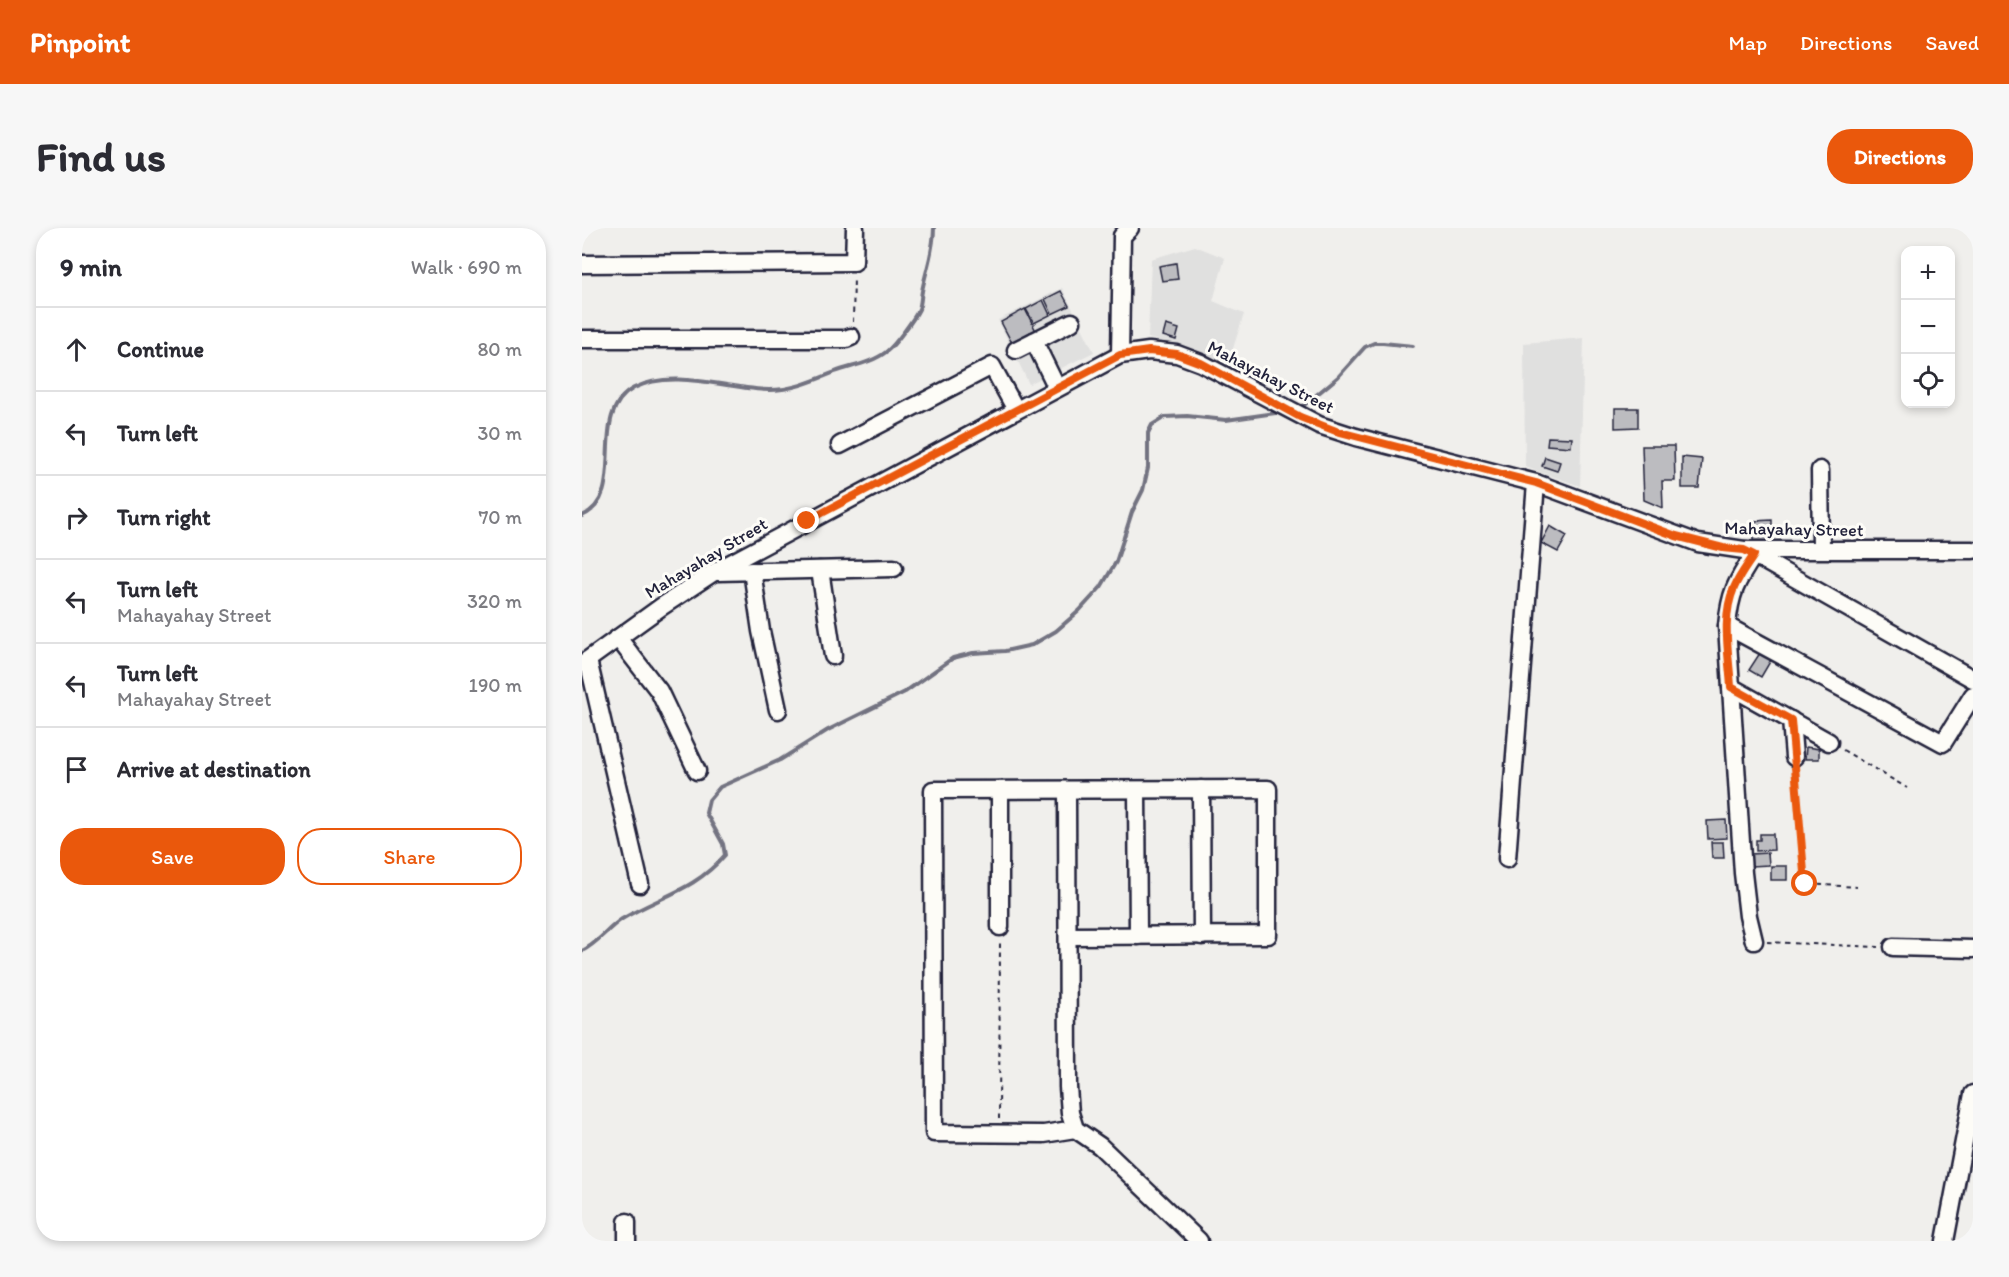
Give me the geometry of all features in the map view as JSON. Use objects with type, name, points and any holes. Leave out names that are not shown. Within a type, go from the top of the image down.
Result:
[{"type":"street","points":[[582,264],[854,262],[855,228]]},
{"type":"street","points":[[1120,355],[1122,236],[1130,228]]},
{"type":"street","points":[[1016,350],[1072,322]]},
{"type":"street","points":[[582,339],[846,339],[851,337]]},
{"type":"street","points":[[1034,341],[1057,388]]},
{"type":"street","name":"Mahayahay Street","points":[[585,662],[714,572],[1120,355],[1149,351],[1177,354],[1201,363],[1300,417],[1328,428],[1536,483],[1676,536],[1723,548],[1749,553],[1821,549],[1973,550]]},
{"type":"street","points":[[840,445],[992,366],[1016,410]]},
{"type":"street","points":[[1820,470],[1821,549]]},
{"type":"street","points":[[1508,859],[1536,483]]},
{"type":"street","points":[[1754,941],[1748,916],[1743,873],[1727,626],[1731,597],[1749,553],[1973,680]]},
{"type":"street","points":[[714,572],[894,568]]},
{"type":"street","points":[[820,570],[833,656]]},
{"type":"street","points":[[752,571],[763,640],[778,710]]},
{"type":"street","points":[[1727,626],[1943,743],[1973,695]]},
{"type":"street","points":[[618,638],[659,692],[697,771]]},
{"type":"street","points":[[585,662],[640,884]]},
{"type":"street","points":[[1731,687],[1829,742]]},
{"type":"street","points":[[1791,720],[1794,758]]},
{"type":"street","points":[[1201,789],[1202,936]]},
{"type":"street","points":[[1068,936],[1268,936],[1268,789],[933,790],[934,1133],[1044,1134],[1075,1129]]},
{"type":"street","points":[[1000,790],[1000,927]]},
{"type":"street","points":[[1067,790],[1069,1102],[1075,1129],[1100,1146],[1199,1241]]},
{"type":"street","points":[[1137,790],[1138,936]]},
{"type":"street","points":[[1893,947],[1973,949]]},
{"type":"street","points":[[1945,1241],[1973,1094]]},
{"type":"street","points":[[627,1222],[627,1241]]},
{"type":"path","points":[[851,337],[854,262]]},
{"type":"path","points":[[1829,742],[1907,788]]},
{"type":"path","points":[[1794,758],[1805,884],[1857,887]]},
{"type":"path","points":[[999,1134],[1000,927]]},
{"type":"path","points":[[1754,941],[1893,947]]},
{"type":"shaded area","points":[[1195,246],[1225,258],[1213,301],[1244,314],[1228,364],[1148,338],[1151,259]]},
{"type":"shaded area","points":[[1062,288],[1094,352],[1029,384],[998,320]]},
{"type":"shaded area","points":[[1584,338],[1580,486],[1525,467],[1524,343]]},
{"type":"building","points":[[1176,263],[1178,279],[1162,281],[1159,266]]},
{"type":"building","points":[[1061,291],[1069,306],[1052,314],[1045,299]]},
{"type":"building","points":[[1043,300],[1050,315],[1034,323],[1026,309]]},
{"type":"building","points":[[1025,309],[1037,333],[1013,345],[1001,322]]},
{"type":"building","points":[[1166,325],[1179,329],[1176,340],[1163,336]]},
{"type":"building","points":[[1615,408],[1638,408],[1638,427],[1615,428]]},
{"type":"building","points":[[1548,437],[1572,438],[1571,447],[1547,445]]},
{"type":"building","points":[[1642,446],[1674,446],[1675,481],[1662,481],[1663,508],[1644,500]]},
{"type":"building","points":[[1545,457],[1560,462],[1557,471],[1542,466]]},
{"type":"building","points":[[1682,457],[1702,459],[1699,488],[1682,488]]},
{"type":"building","points":[[1772,520],[1772,541],[1753,541],[1753,521]]},
{"type":"building","points":[[1550,526],[1567,536],[1558,552],[1541,543]]},
{"type":"building","points":[[1760,653],[1771,660],[1761,677],[1749,670]]},
{"type":"building","points":[[1806,747],[1819,749],[1819,759],[1805,759]]},
{"type":"building","points":[[1726,820],[1727,838],[1708,839],[1707,821]]},
{"type":"building","points":[[1760,834],[1773,834],[1774,850],[1756,851],[1756,840],[1760,840]]},
{"type":"building","points":[[1711,842],[1723,842],[1724,858],[1712,858]]},
{"type":"building","points":[[1768,853],[1769,865],[1751,866],[1750,854]]},
{"type":"building","points":[[1771,866],[1787,866],[1787,880],[1771,880]]},
{"type":"waterway","points":[[582,516],[596,506],[603,491],[607,473],[612,416],[620,400],[634,388],[649,382],[683,380],[778,390],[803,384],[880,356],[890,349],[919,309],[934,228]]},
{"type":"waterway","points":[[1303,406],[1338,377],[1365,347],[1374,343],[1413,346]]},
{"type":"waterway","points":[[582,951],[622,919],[701,877],[725,855],[723,844],[706,813],[709,800],[720,787],[780,760],[828,730],[905,692],[953,658],[1032,645],[1056,631],[1079,611],[1101,587],[1116,562],[1132,512],[1143,490],[1148,468],[1148,433],[1152,425],[1165,417],[1187,416],[1226,420],[1283,412]]},
{"type":"route","points":[[807,521],[1120,355],[1164,351],[1201,363],[1300,417],[1336,431],[1536,483],[1698,543],[1744,550],[1754,555],[1735,586],[1729,608],[1727,626],[1731,687],[1791,720],[1805,884]]}]
